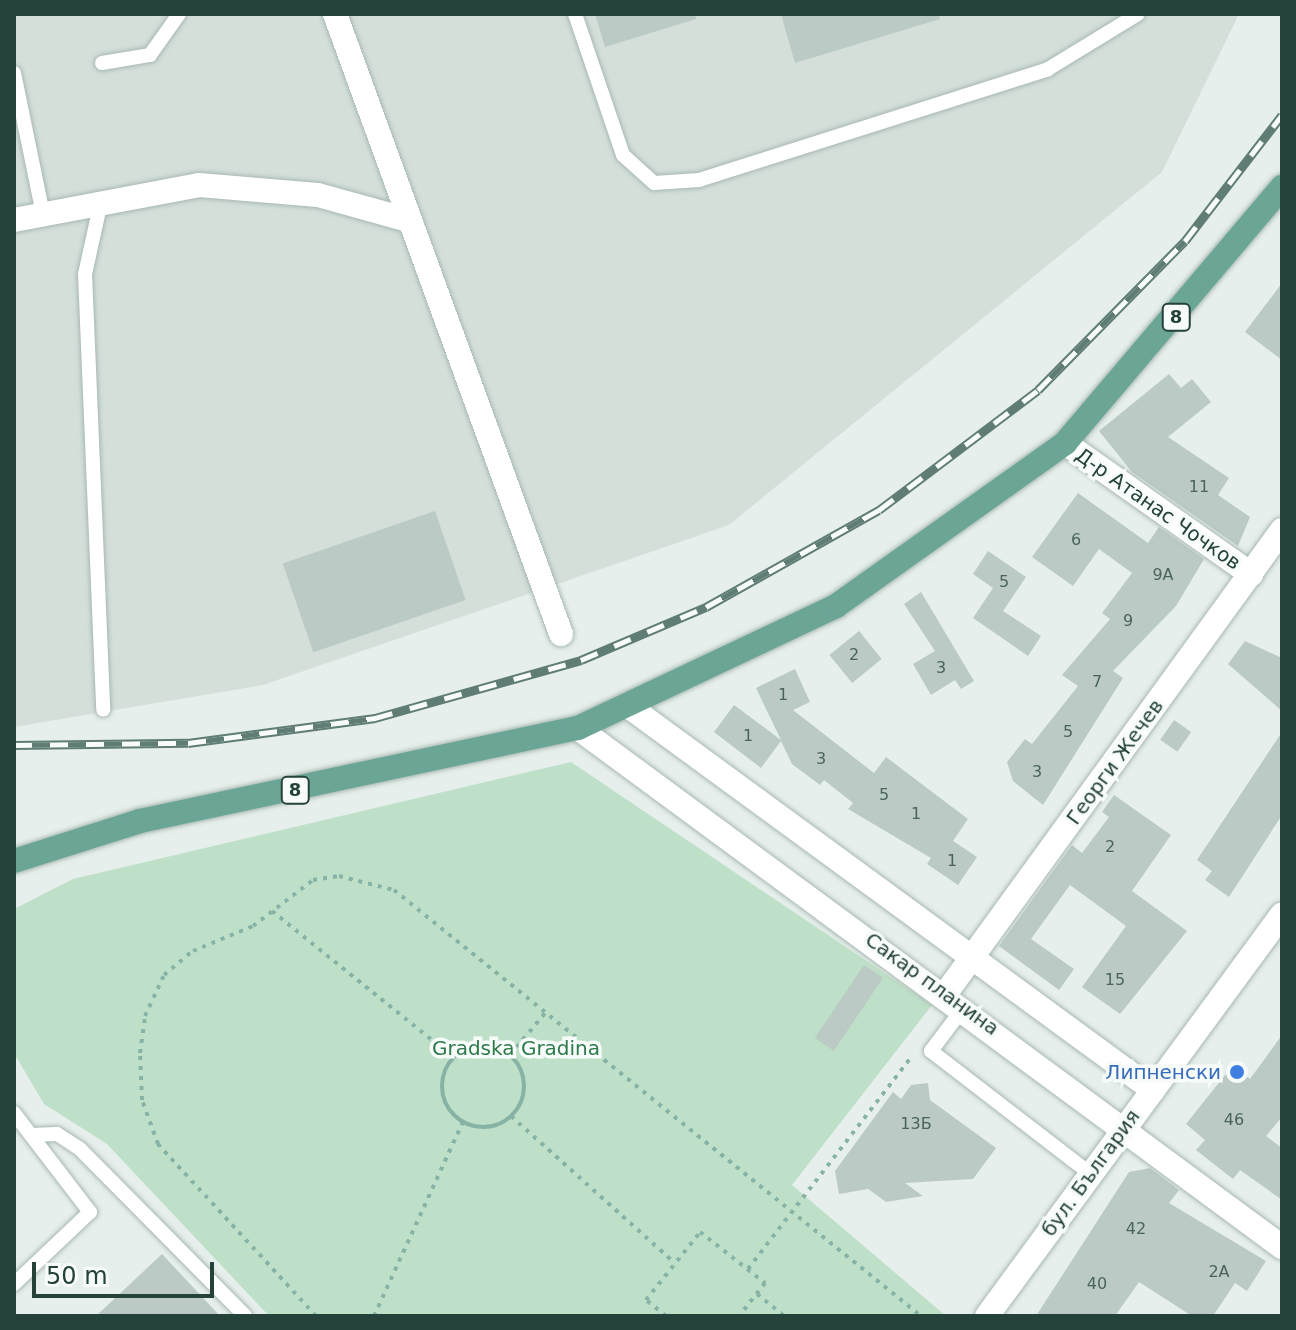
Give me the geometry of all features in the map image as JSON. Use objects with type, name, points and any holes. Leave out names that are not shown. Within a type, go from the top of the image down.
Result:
[{"type":"main road","name":"8","points":[[14,861],[140,821],[578,728],[631,708],[836,606],[1065,443],[1282,187]]},
{"type":"street","points":[[335,14],[561,634]]},
{"type":"street","points":[[14,220],[199,185],[253,185],[408,220]]},
{"type":"street","name":"Д-р Атанас Чочков","points":[[1065,443],[1251,574]]},
{"type":"street","name":"Георги Жечев","points":[[955,1000],[971,959],[1282,530]]},
{"type":"street","points":[[631,708],[1153,1090]]},
{"type":"street","name":"Сакар планина","points":[[578,728],[1126,1126],[1282,1247]]},
{"type":"street","name":"бул. България","points":[[987,1316],[1282,915]]},
{"type":"lane","points":[[102,63],[150,55],[179,14]]},
{"type":"lane","points":[[575,14],[623,155],[654,183],[699,180],[1048,69],[1138,14]]},
{"type":"lane","points":[[14,73],[43,214]]},
{"type":"lane","points":[[100,206],[85,274],[103,710]]},
{"type":"lane","points":[[955,1000],[931,1051],[1091,1174]]},
{"type":"lane","points":[[14,1113],[90,1212],[14,1284]]},
{"type":"lane","points":[[31,1135],[57,1134],[80,1149],[245,1316]]},
{"type":"path","points":[[316,1316],[191,1186],[158,1144],[142,1100],[145,1016],[164,975],[193,951],[226,942],[313,880],[368,878],[394,890],[921,1316]]},
{"type":"path","points":[[272,911],[453,1057]]},
{"type":"path","points":[[510,1055],[546,1012]]},
{"type":"path","points":[[475,1045],[510,1055],[523,1078],[511,1116],[488,1127],[463,1122],[442,1092],[453,1057],[475,1045]]},
{"type":"path","points":[[748,1269],[913,1055],[931,1051]]},
{"type":"path","points":[[511,1116],[675,1263]]},
{"type":"path","points":[[374,1316],[463,1122]]},
{"type":"path","points":[[666,1316],[646,1300],[700,1232],[765,1283],[739,1316]]},
{"type":"path","points":[[757,1294],[784,1316]]},
{"type":"shaded area","points":[[14,14],[1239,14],[1162,172],[729,525],[263,685],[14,727]]},
{"type":"green space","name":"Gradska Gradina","points":[[571,762],[932,1005],[792,1185],[946,1316],[269,1316],[107,1144],[44,1104],[14,1053],[14,909],[73,879]]},
{"type":"building","points":[[595,14],[695,14],[696,19],[605,47]]},
{"type":"building","points":[[781,14],[939,14],[940,19],[795,63]]},
{"type":"building","points":[[1282,283],[1282,360],[1245,332]]},
{"type":"building","points":[[1169,374],[1181,388],[1192,379],[1211,402],[1168,437],[1229,478],[1218,495],[1250,517],[1238,546],[1132,472],[1099,431]]},
{"type":"building","points":[[1078,493],[1148,543],[1159,527],[1204,559],[1176,606],[1113,671],[1123,678],[1043,805],[1013,781],[1007,762],[1025,739],[1032,744],[1078,686],[1062,675],[1110,619],[1102,613],[1132,573],[1099,549],[1073,586],[1032,557]]},
{"type":"building","points":[[435,511],[466,600],[313,652],[283,563]]},
{"type":"building","points":[[988,551],[1026,577],[1003,611],[1041,636],[1028,656],[973,618],[993,588],[973,574]]},
{"type":"building","points":[[921,592],[974,681],[961,689],[955,680],[931,695],[913,664],[935,651],[904,604]]},
{"type":"building","points":[[859,631],[882,659],[852,683],[829,655]]},
{"type":"building","points":[[1245,641],[1282,658],[1282,711],[1228,664]]},
{"type":"building","points":[[795,669],[810,702],[793,710],[874,773],[886,757],[968,819],[953,841],[977,857],[958,885],[927,864],[931,858],[848,809],[853,803],[824,780],[820,785],[792,764],[781,741],[761,768],[714,732],[734,705],[781,740],[756,688]]},
{"type":"building","points":[[1174,720],[1191,732],[1177,752],[1160,740]]},
{"type":"building","points":[[1282,732],[1282,815],[1229,897],[1205,880],[1212,871],[1197,860]]},
{"type":"building","points":[[1114,795],[1171,835],[1132,891],[1187,931],[1120,1014],[1082,987],[1126,926],[1070,885],[1031,939],[1074,969],[1059,990],[999,946],[1072,845],[1082,853],[1109,817],[1102,812]]},
{"type":"building","points":[[864,965],[883,978],[834,1051],[815,1038]]},
{"type":"building","points":[[1282,1035],[1282,1117],[1266,1136],[1282,1148],[1282,1200],[1240,1170],[1233,1179],[1196,1150],[1205,1140],[1186,1124],[1233,1065],[1250,1079]]},
{"type":"building","points":[[928,1083],[930,1100],[996,1148],[973,1179],[905,1183],[923,1196],[886,1202],[868,1189],[839,1194],[835,1171],[893,1092],[901,1099],[911,1085]]},
{"type":"building","points":[[1150,1168],[1179,1190],[1169,1203],[1266,1261],[1247,1291],[1235,1283],[1213,1316],[1192,1316],[1139,1282],[1115,1316],[1036,1316],[1129,1172]]},
{"type":"building","points":[[162,1254],[220,1316],[96,1316]]},
{"type":"railway","points":[[14,745],[188,743],[375,718],[581,660],[706,607],[879,510],[1038,390],[1185,241],[1282,115]]},
{"type":"place","name":"Липненски","points":[[1237,1072]]}]
